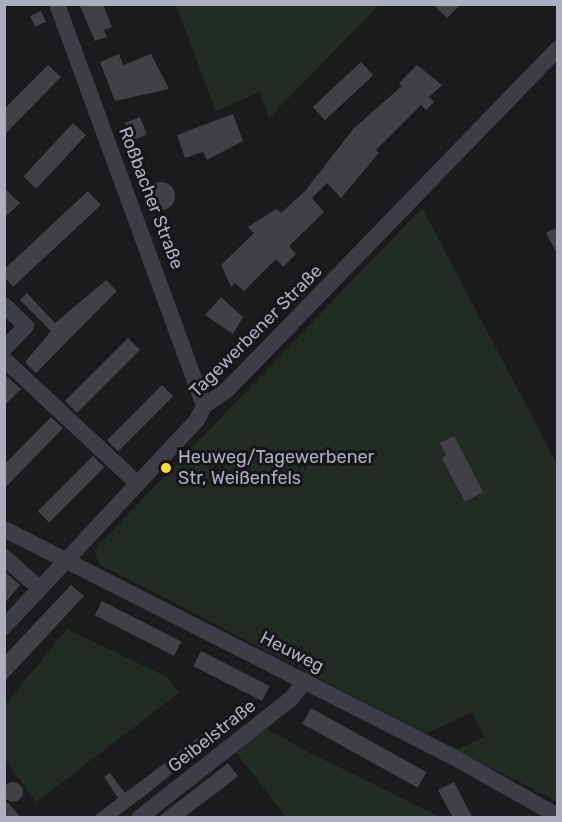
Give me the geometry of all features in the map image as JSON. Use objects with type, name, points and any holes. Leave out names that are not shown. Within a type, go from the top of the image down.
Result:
[{"type":"street","name":"Roßbacher Straße","points":[[57,4],[204,406]]},
{"type":"street","name":"Tagewerbener Straße","points":[[4,627],[63,558],[197,420],[204,406],[228,390],[558,49]]},
{"type":"street","points":[[4,305],[26,326],[4,349]]},
{"type":"street","points":[[4,359],[137,483]]},
{"type":"street","name":"Heuweg","points":[[4,529],[306,681],[558,816]]},
{"type":"street","points":[[4,557],[38,587]]},
{"type":"street","name":"Geibelstraße","points":[[139,818],[291,699],[306,681]]},
{"type":"street","points":[[4,810],[11,818]]},
{"type":"shaded area","points":[[176,4],[379,5],[269,118],[260,92],[216,111]]},
{"type":"shaded area","points":[[422,208],[557,464],[557,801],[456,750],[484,737],[472,712],[426,734],[99,564],[94,550]]},
{"type":"shaded area","points":[[67,629],[167,677],[179,693],[36,802],[5,759],[5,705]]},
{"type":"shaded area","points":[[266,728],[308,752],[440,817],[286,817],[236,752]]},
{"type":"building","points":[[79,4],[103,4],[112,27],[104,30],[107,37],[95,41]]},
{"type":"building","points":[[433,4],[461,4],[447,18]]},
{"type":"building","points":[[41,11],[46,22],[35,27],[30,16]]},
{"type":"building","points":[[119,54],[123,65],[151,54],[169,89],[115,101],[100,62]]},
{"type":"building","points":[[361,62],[373,75],[325,120],[313,107]]},
{"type":"building","points":[[48,65],[61,77],[4,135],[4,109]]},
{"type":"building","points":[[417,65],[442,85],[429,97],[434,102],[426,110],[421,105],[376,150],[379,153],[341,198],[327,183],[312,198],[324,212],[289,246],[296,254],[283,267],[276,259],[244,291],[235,283],[231,287],[221,265],[254,233],[248,227],[276,209],[281,213],[305,191],[354,128],[402,86],[399,83]]},
{"type":"building","points":[[233,114],[243,141],[207,160],[203,152],[185,158],[177,135]]},
{"type":"building","points":[[140,117],[147,135],[132,140],[125,123]]},
{"type":"building","points":[[73,123],[86,135],[36,189],[23,176]]},
{"type":"building","points":[[161,182],[171,186],[175,196],[171,206],[161,210],[151,206],[147,196],[151,186]]},
{"type":"building","points":[[4,188],[20,203],[4,218]]},
{"type":"building","points":[[88,191],[101,205],[13,287],[4,277],[4,269]]},
{"type":"building","points":[[558,227],[558,255],[546,233]]},
{"type":"building","points":[[106,280],[117,291],[36,373],[25,362],[51,331],[20,300],[27,293],[55,323]]},
{"type":"building","points":[[221,297],[243,317],[233,334],[205,315]]},
{"type":"building","points":[[128,338],[140,350],[77,413],[65,401]]},
{"type":"building","points":[[4,374],[21,389],[4,406]]},
{"type":"building","points":[[162,385],[173,396],[118,451],[107,440]]},
{"type":"building","points":[[51,417],[63,428],[4,489],[4,465]]},
{"type":"building","points":[[454,436],[483,492],[465,502],[442,458],[446,455],[440,443]]},
{"type":"building","points":[[93,456],[104,467],[49,522],[38,511]]},
{"type":"building","points":[[4,571],[20,585],[4,604]]},
{"type":"building","points":[[71,585],[84,596],[4,682],[4,656]]},
{"type":"building","points":[[102,601],[181,641],[174,656],[95,615]]},
{"type":"building","points":[[201,651],[270,686],[262,701],[193,666]]},
{"type":"building","points":[[311,708],[426,772],[418,788],[302,724]]},
{"type":"building","points":[[236,709],[242,717],[147,794],[115,818],[92,818],[118,798],[104,777],[110,773],[125,793]]},
{"type":"building","points":[[228,763],[238,776],[227,785],[183,818],[157,818]]},
{"type":"building","points":[[13,782],[20,785],[23,792],[20,799],[13,802],[6,799],[3,792],[6,785]]},
{"type":"building","points":[[454,782],[473,818],[453,818],[438,790]]},
{"type":"place","name":"Heuweg/Tagewerbener Str, Weißenfels","points":[[166,468]]}]
